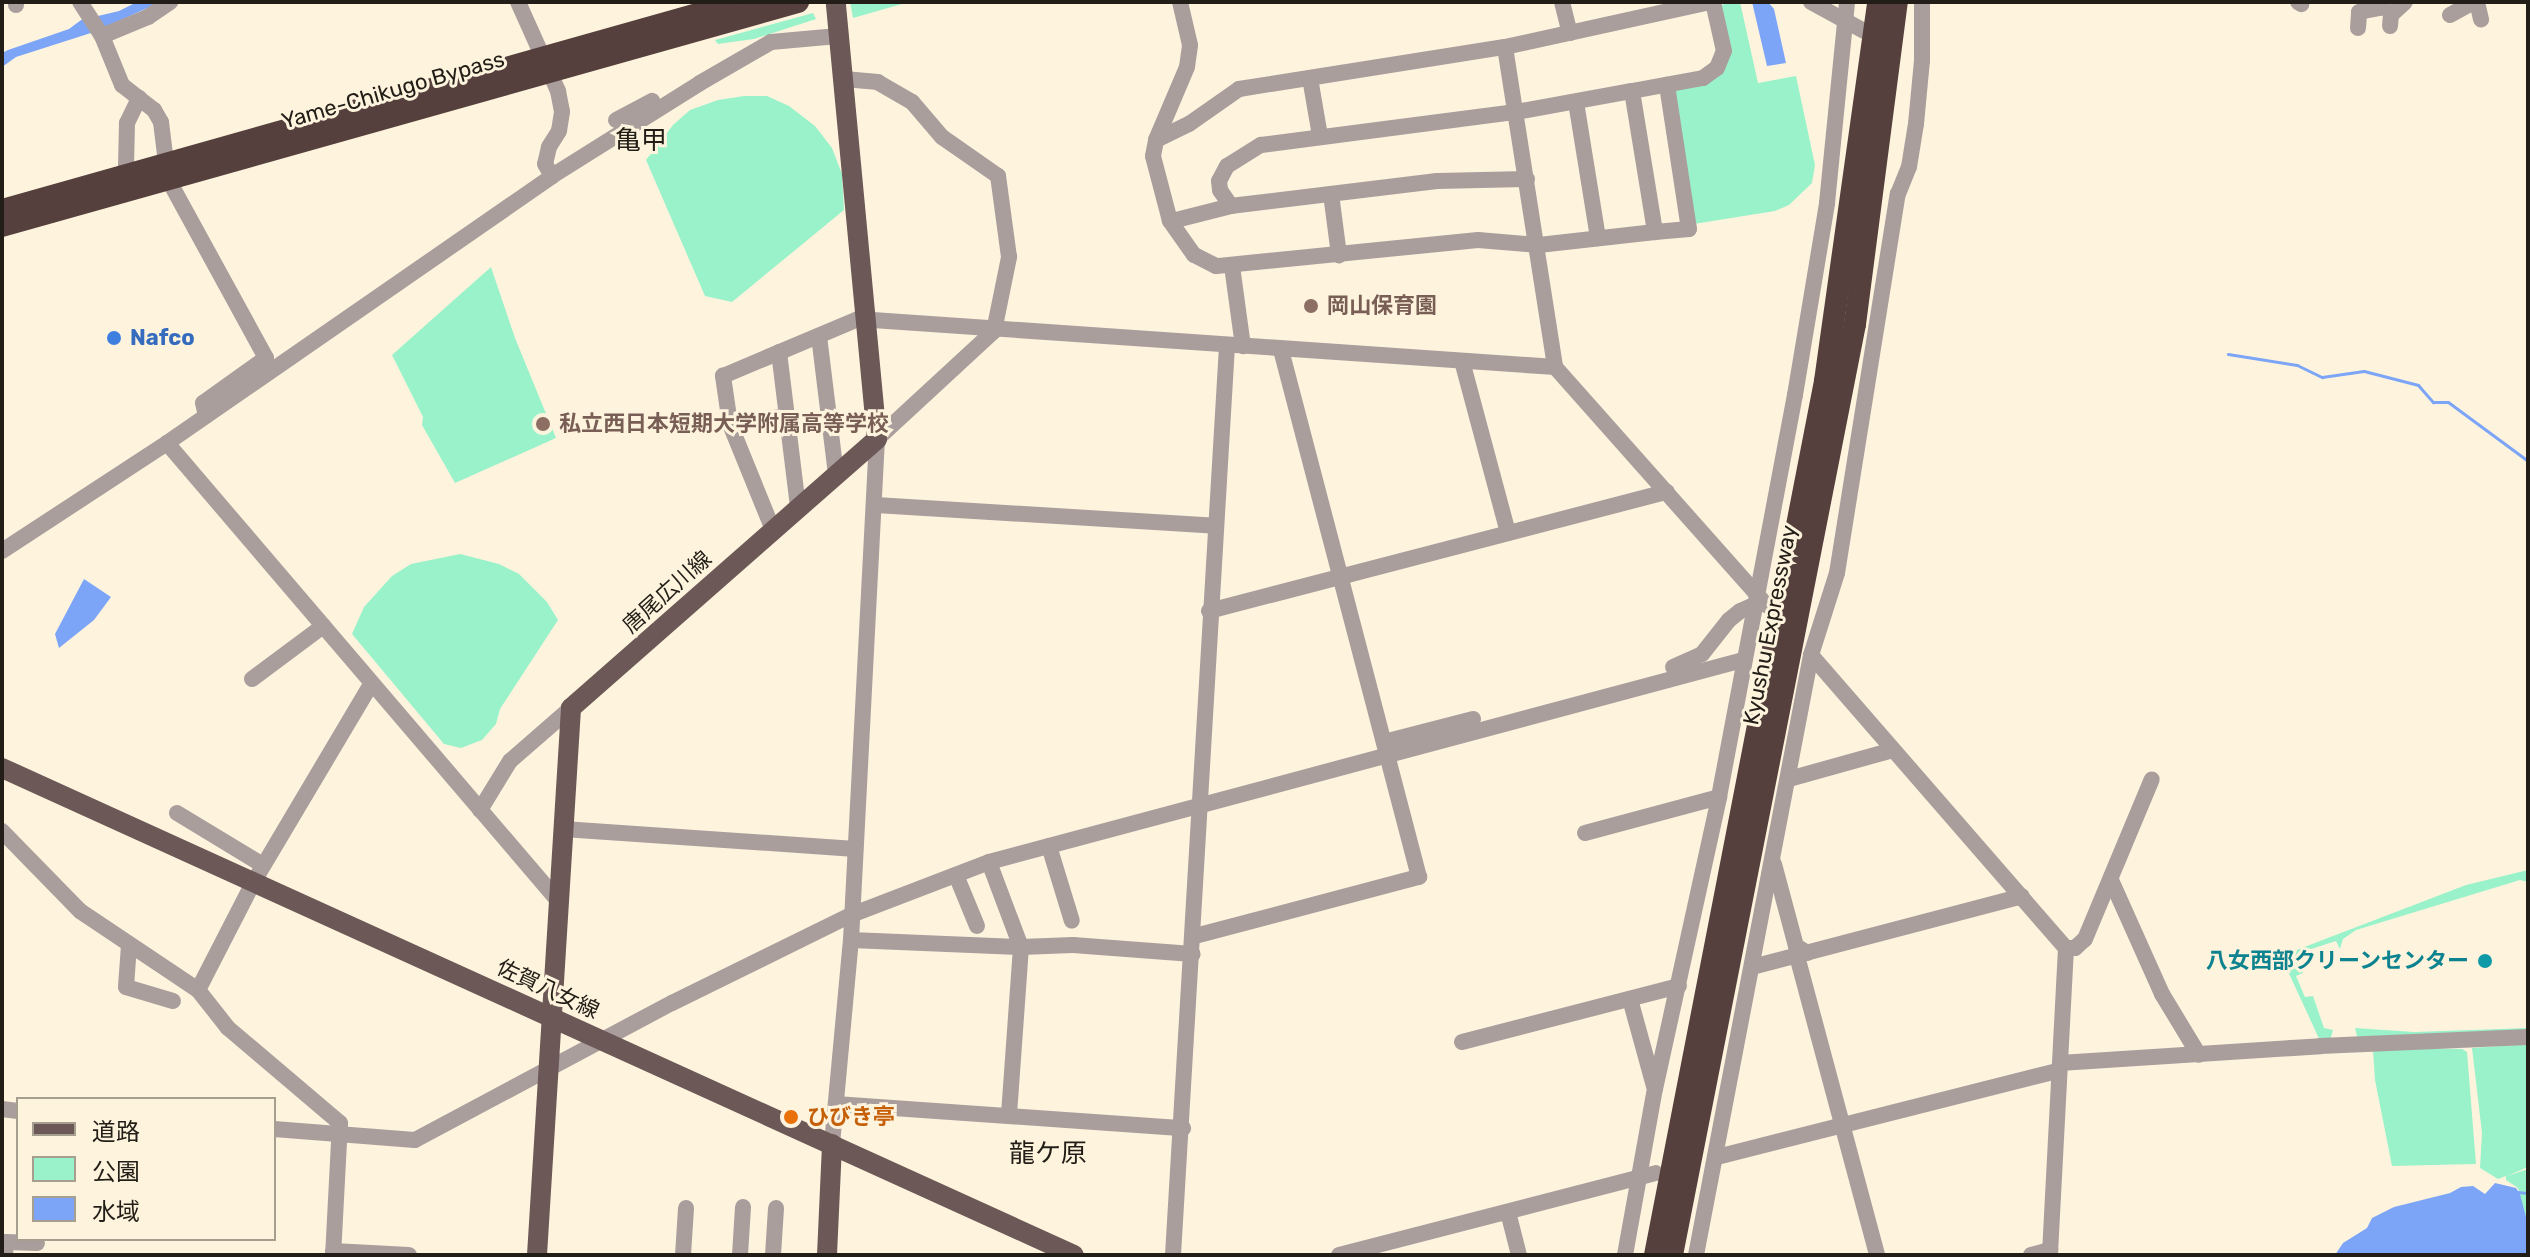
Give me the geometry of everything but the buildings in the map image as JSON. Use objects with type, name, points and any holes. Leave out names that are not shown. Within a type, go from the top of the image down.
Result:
[{"type":"highway","name":"Yame-Chikugo Bypass","points":[[2,210],[167,171],[548,64],[728,8],[798,2]]},
{"type":"highway","name":"Kyushu Expressway","points":[[1655,1255],[1825,381],[1878,2]]},
{"type":"highway","name":"Kyushu Expressway","points":[[1672,1255],[1855,324],[1897,2]]},
{"type":"highway","name":"Yame-Chikugo Bypass","points":[[2,226],[167,171]]},
{"type":"main road","points":[[836,6],[863,319],[877,439]]},
{"type":"main road","name":"唐尾広川線","points":[[571,708],[877,439]]},
{"type":"main road","points":[[537,1255],[571,708]]},
{"type":"main road","name":"佐賀八女線","points":[[2,768],[258,874],[552,1018],[1074,1255]]},
{"type":"main road","points":[[827,1255],[832,1144]]},
{"type":"street","points":[[101,35],[148,17],[170,2]]},
{"type":"street","points":[[518,2],[548,64],[562,112],[559,131],[549,147],[545,164],[552,176]]},
{"type":"street","points":[[1180,2],[1190,45],[1189,56],[1156,140],[1153,156],[1160,194],[1175,230],[1194,255],[1216,266],[1478,240],[1539,245],[1689,229],[1667,85]]},
{"type":"street","points":[[1562,2],[1570,33]]},
{"type":"street","points":[[1156,140],[1189,124],[1239,89],[1505,47],[1711,2],[1724,51],[1717,68],[1703,78],[1516,112],[1261,145],[1221,173],[1220,190],[1231,206]]},
{"type":"street","points":[[1811,2],[1864,31]]},
{"type":"street","points":[[1625,1255],[1648,1175],[1655,1089],[1719,797],[1795,395],[1827,203],[1847,2]]},
{"type":"street","points":[[1696,1255],[1811,655],[1837,573],[1898,194],[1909,167],[1916,124],[1915,57],[1922,2]]},
{"type":"street","points":[[2358,28],[2359,12],[2380,8],[2383,2]]},
{"type":"street","points":[[2390,26],[2391,15],[2405,2]]},
{"type":"street","points":[[2450,15],[2475,2],[2481,20]]},
{"type":"street","points":[[85,9],[101,35],[122,85],[154,110],[161,122],[167,171],[266,358],[203,403],[206,416]]},
{"type":"street","points":[[2,551],[167,443],[552,176],[662,107],[771,42],[838,36]]},
{"type":"street","points":[[1505,47],[1539,245],[1555,367],[1667,492],[1758,601]]},
{"type":"street","points":[[1310,78],[1320,136]]},
{"type":"street","points":[[832,1144],[851,940],[876,505],[877,439],[994,331],[1009,257],[998,176],[942,137],[912,102],[878,82],[841,79]]},
{"type":"street","points":[[1632,91],[1655,232]]},
{"type":"street","points":[[126,167],[127,123],[139,98]]},
{"type":"street","points":[[616,120],[655,99],[662,107]]},
{"type":"street","points":[[1576,102],[1598,238]]},
{"type":"street","points":[[1176,220],[1231,206],[1437,181],[1527,179]]},
{"type":"street","points":[[1331,194],[1339,255]]},
{"type":"street","points":[[1173,1255],[1195,936],[1209,611],[1235,346],[1232,266]]},
{"type":"street","points":[[773,530],[730,424],[723,376],[863,319],[994,331],[1555,367]]},
{"type":"street","points":[[819,336],[836,474]]},
{"type":"street","points":[[1195,936],[1419,877],[1281,350]]},
{"type":"street","points":[[779,352],[798,507]]},
{"type":"street","points":[[1462,361],[1508,533]]},
{"type":"street","points":[[730,424],[787,416]]},
{"type":"street","points":[[167,443],[560,903]]},
{"type":"street","points":[[1209,611],[1667,492]]},
{"type":"street","points":[[876,505],[1215,526]]},
{"type":"street","points":[[276,1129],[415,1140],[603,1040],[851,915],[989,862],[1200,805],[1386,748],[1692,662],[1729,620],[1758,601]]},
{"type":"street","points":[[252,679],[323,626]]},
{"type":"street","points":[[1811,655],[2066,948],[2050,1252],[2031,1255]]},
{"type":"street","points":[[1386,748],[1743,660]]},
{"type":"street","points":[[198,990],[258,874],[371,684]]},
{"type":"street","points":[[480,810],[510,761],[571,708]]},
{"type":"street","points":[[1789,779],[1893,750]]},
{"type":"street","points":[[2066,948],[2075,948],[2085,939],[2152,779]]},
{"type":"street","points":[[1585,833],[1719,797]]},
{"type":"street","points":[[177,813],[258,874]]},
{"type":"street","points":[[563,829],[855,849]]},
{"type":"street","points":[[2,831],[80,911],[198,990],[228,1028],[340,1123],[333,1253],[409,1255]]},
{"type":"street","points":[[1049,846],[1072,921]]},
{"type":"street","points":[[1773,859],[1796,946],[1802,955],[1877,1255]]},
{"type":"street","points":[[989,862],[1021,947],[1009,1116]]},
{"type":"street","points":[[956,875],[977,926]]},
{"type":"street","points":[[2111,880],[2162,994],[2199,1055]]},
{"type":"street","points":[[1752,967],[2022,896]]},
{"type":"street","points":[[851,940],[1021,947],[1073,945],[1193,954]]},
{"type":"street","points":[[129,945],[126,987],[173,1001]]},
{"type":"street","points":[[1462,1042],[1679,986]]},
{"type":"street","points":[[1630,999],[1655,1089]]},
{"type":"street","points":[[1712,1161],[2059,1067],[2199,1055],[2528,1037]]},
{"type":"street","points":[[836,1104],[1183,1128]]},
{"type":"street","points":[[1339,1255],[1648,1175]]},
{"type":"street","points":[[740,1255],[743,1207]]},
{"type":"street","points":[[683,1255],[686,1208]]},
{"type":"street","points":[[773,1255],[776,1208]]},
{"type":"street","points":[[1508,1212],[1519,1255]]},
{"type":"street","points":[[5,1255],[6,1242],[37,1243]]},
{"type":"green space","points":[[850,2],[909,2],[853,18]]},
{"type":"green space","points":[[1727,2],[1740,2],[1758,83],[1796,76],[1815,165],[1812,183],[1789,205],[1775,211],[1694,224],[1671,87],[1719,74],[1721,6]]},
{"type":"green space","points":[[813,13],[816,19],[754,39],[718,44],[715,40]]},
{"type":"green space","points":[[767,96],[789,106],[815,126],[832,148],[842,174],[844,210],[732,302],[705,296],[646,160],[673,125],[690,110],[718,100]]},
{"type":"green space","points":[[491,267],[515,338],[556,438],[455,483],[422,425],[423,417],[392,355]]},
{"type":"green space","points":[[460,554],[499,564],[519,574],[547,602],[558,620],[500,709],[496,724],[482,740],[461,748],[444,744],[352,634],[364,607],[392,576],[411,564]]},
{"type":"green space","points":[[2528,870],[2528,882],[2520,880],[2356,930],[2343,939],[2340,949],[2336,941],[2299,953],[2303,973],[2296,976],[2305,997],[2313,996],[2324,1028],[2333,1030],[2330,1041],[2321,1043],[2281,956],[2466,885]]},
{"type":"green space","points":[[2355,1028],[2414,1032],[2528,1028],[2528,1032],[2358,1040]]},
{"type":"green space","points":[[2528,1044],[2528,1167],[2507,1176],[2528,1169],[2528,1225],[2518,1188],[2506,1180],[2506,1176],[2498,1179],[2480,1168],[2482,1133],[2472,1048]]},
{"type":"green space","points":[[2462,1049],[2467,1052],[2476,1164],[2392,1166],[2375,1080],[2373,1051]]},
{"type":"water","points":[[137,2],[161,2],[94,32],[16,57],[2,67],[2,53],[8,50],[69,29],[81,20],[119,11]]},
{"type":"water","points":[[1752,2],[1768,2],[1774,9],[1786,63],[1767,66]]},
{"type":"water","points":[[84,579],[111,597],[94,620],[59,648],[55,634]]},
{"type":"water","points":[[2495,1183],[2516,1188],[2520,1194],[2526,1217],[2528,1255],[2335,1255],[2343,1243],[2367,1228],[2372,1218],[2394,1207],[2450,1193],[2461,1187],[2473,1186],[2485,1194]]},
{"type":"waterway","points":[[2228,354],[2297,365],[2322,377],[2364,371],[2418,385],[2433,402],[2448,402],[2528,461]]},
{"type":"waterway","points":[[2517,1192],[2528,1193]]},
{"type":"place","name":"岡山保育園","points":[[1311,306]]},
{"type":"place","name":"Nafco","points":[[114,338]]},
{"type":"place","name":"私立西日本短期大学附属高等学校","points":[[543,424]]},
{"type":"place","name":"八女西部クリーンセンター","points":[[2485,961]]},
{"type":"place","name":"ひびき亭","points":[[791,1117]]},
{"type":"district","name":"亀甲","points":[[641,141]]},
{"type":"district","name":"龍ケ原","points":[[1048,1154]]}]
